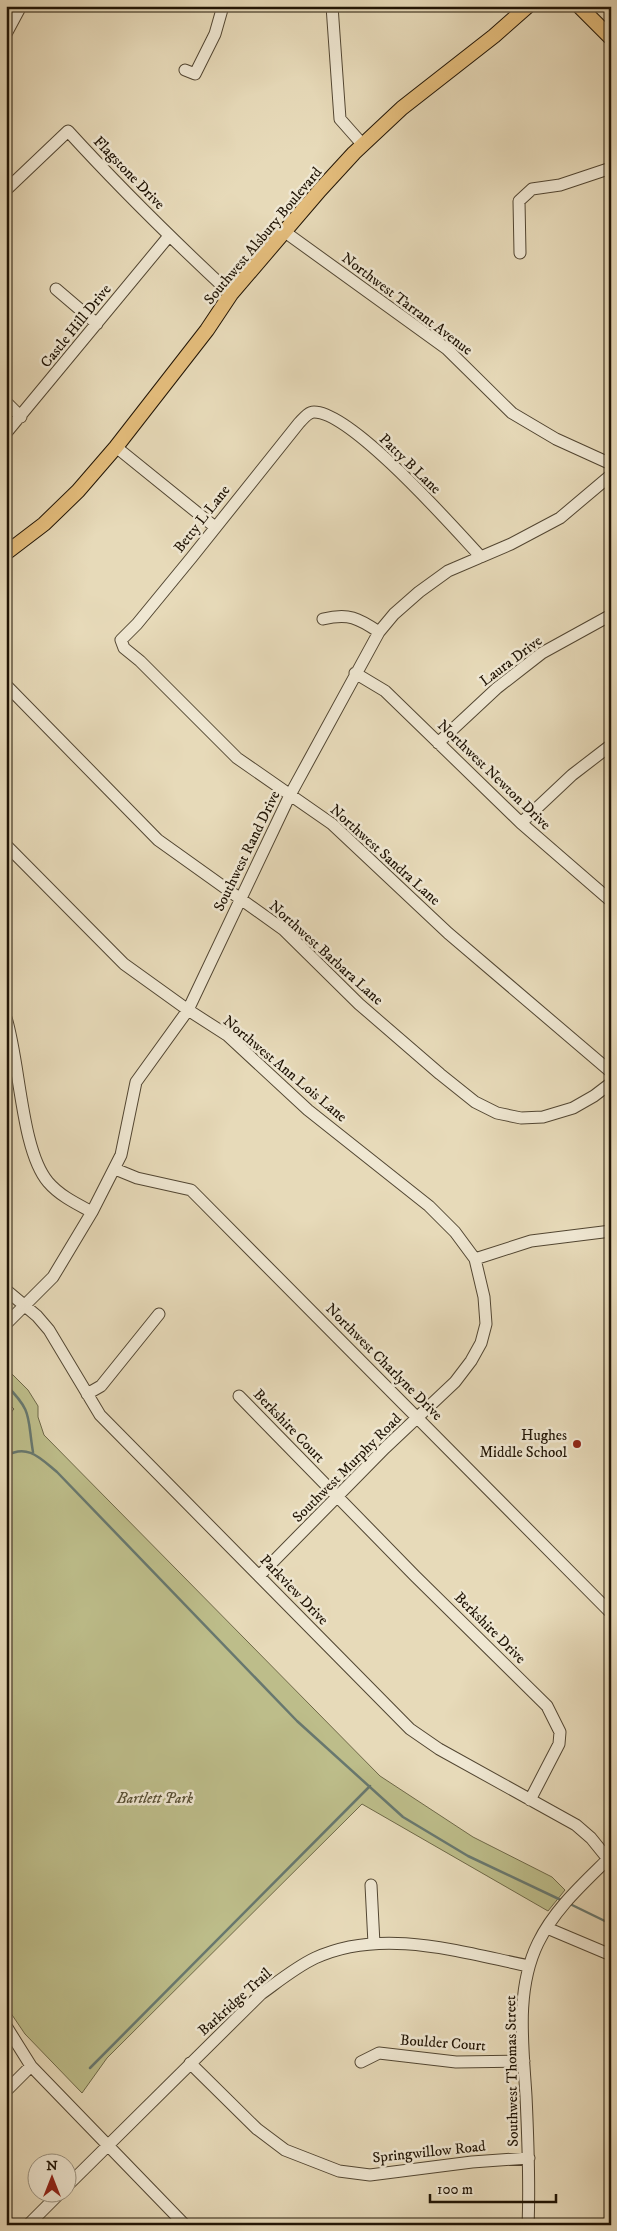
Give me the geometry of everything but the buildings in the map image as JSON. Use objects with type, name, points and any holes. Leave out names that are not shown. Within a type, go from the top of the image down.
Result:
[{"type":"main road","name":"Southwest Alsbury Boulevard","points":[[6,553],[44,524],[78,491],[116,447],[207,330],[231,294],[320,190],[402,108],[494,36],[528,6]]},
{"type":"main road","points":[[579,6],[611,38]]},
{"type":"street","points":[[6,34],[21,6]]},
{"type":"street","points":[[185,70],[194,74],[215,34],[223,6]]},
{"type":"street","points":[[332,6],[340,119],[363,145]]},
{"type":"street","name":"Flagstone Drive","points":[[6,190],[68,131],[113,180],[231,294]]},
{"type":"street","points":[[520,253],[519,201],[532,189],[577,180],[611,168]]},
{"type":"street","name":"Northwest Tarrant Avenue","points":[[285,232],[447,349],[512,413],[556,439],[611,464]]},
{"type":"street","name":"Castle Hill Drive","points":[[6,434],[169,236]]},
{"type":"street","points":[[56,289],[97,324]]},
{"type":"street","points":[[6,402],[21,416]]},
{"type":"street","name":"Patty B Lane","points":[[307,415],[314,412],[334,417],[347,427],[428,500],[481,557]]},
{"type":"street","name":"Betty L Lane","points":[[121,640],[137,624],[307,415]]},
{"type":"street","points":[[116,447],[215,527]]},
{"type":"street","name":"Southwest Rand Drive","points":[[6,1324],[54,1277],[92,1212],[115,1169],[125,1141],[136,1082],[188,1010],[290,795],[379,632],[394,614],[448,571],[511,544],[560,518],[611,475]]},
{"type":"street","name":"Laura Drive","points":[[438,743],[497,688],[542,653],[611,615]]},
{"type":"street","points":[[323,619],[336,616],[355,617],[379,632]]},
{"type":"street","name":"Northwest Sandra Lane","points":[[121,640],[124,648],[140,661],[236,758],[332,824],[448,933],[611,1072]]},
{"type":"street","name":"Northwest Newton Drive","points":[[355,673],[385,691],[521,823],[611,901]]},
{"type":"street","name":"Northwest Barbara Lane","points":[[6,685],[158,840],[284,930],[359,1004],[475,1102],[490,1109],[521,1118],[542,1117],[573,1108],[594,1096],[611,1083]]},
{"type":"street","points":[[521,823],[572,775],[611,745]]},
{"type":"street","name":"Northwest Ann Lois Lane","points":[[6,845],[124,964],[188,1010],[227,1035],[308,1110],[429,1206],[454,1232],[474,1260]]},
{"type":"street","points":[[6,1018],[15,1056],[26,1123],[38,1166],[47,1181],[59,1193],[92,1212]]},
{"type":"street","name":"Northwest Charlyne Drive","points":[[115,1169],[137,1178],[191,1190],[611,1613]]},
{"type":"street","points":[[474,1260],[531,1241],[611,1231]]},
{"type":"street","name":"Southwest Murphy Road","points":[[259,1576],[338,1498],[385,1448],[455,1382],[471,1361],[481,1343],[486,1324],[484,1297],[474,1260]]},
{"type":"street","name":"Parkview Drive","points":[[6,1290],[38,1316],[49,1330],[100,1414],[410,1728],[438,1749],[576,1825],[610,1857]]},
{"type":"street","points":[[87,1394],[101,1386],[159,1314]]},
{"type":"street","name":"Berkshire Court","points":[[239,1396],[338,1498]]},
{"type":"street","name":"Berkshire Drive","points":[[338,1498],[547,1706],[560,1732],[559,1744],[530,1800]]},
{"type":"street","name":"Southwest Thomas Street","points":[[528,2225],[528,2158],[523,2004],[529,1966],[538,1942],[556,1913],[610,1857]]},
{"type":"street","points":[[370,1885],[374,1944]]},
{"type":"street","points":[[547,1928],[611,1954]]},
{"type":"street","name":"Barkridge Trail","points":[[78,2175],[261,1994],[297,1968],[324,1955],[356,1945],[418,1944],[529,1966]]},
{"type":"street","points":[[6,2026],[31,2066],[185,2225]]},
{"type":"street","name":"Boulder Court","points":[[361,2062],[379,2053],[456,2062],[524,2061]]},
{"type":"street","name":"Springwillow Road","points":[[190,2063],[257,2129],[285,2150],[340,2171],[370,2175],[472,2162],[528,2158]]},
{"type":"street","points":[[6,2091],[31,2066]]},
{"type":"street","points":[[28,2225],[49,2204]]},
{"type":"green space","name":"Bartlett Park","points":[[6,1368],[28,1390],[38,1406],[38,1417],[44,1435],[380,1776],[473,1837],[552,1877],[565,1890],[548,1911],[362,1804],[107,2058],[82,2093],[25,2034],[6,2006],[6,1418],[14,1409],[6,1401]]},
{"type":"waterway","points":[[6,1385],[25,1409],[29,1422],[33,1452]]},
{"type":"waterway","points":[[6,1456],[14,1452],[28,1452],[40,1458],[57,1472],[297,1721],[403,1817],[468,1856],[563,1901]]},
{"type":"waterway","points":[[90,2068],[370,1786]]},
{"type":"waterway","points":[[570,1904],[611,1924]]},
{"type":"place","name":"Hughes Middle School","points":[[577,1444]]}]
